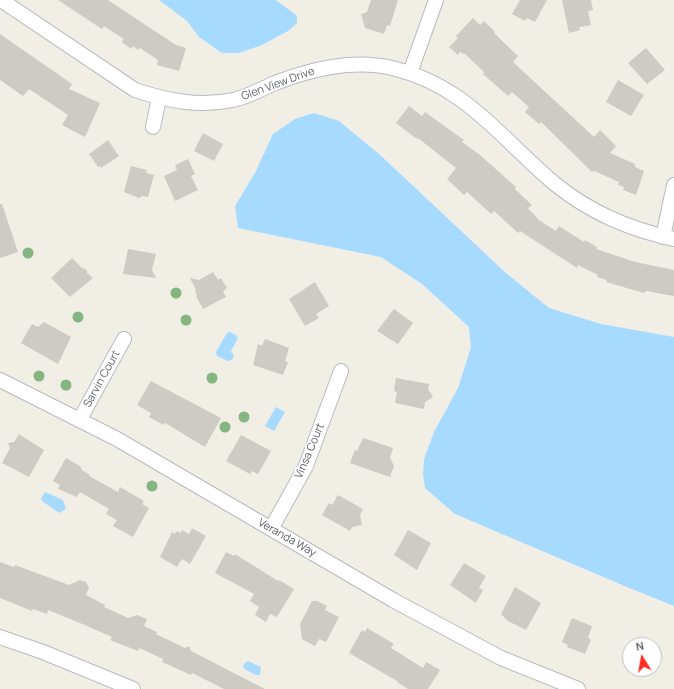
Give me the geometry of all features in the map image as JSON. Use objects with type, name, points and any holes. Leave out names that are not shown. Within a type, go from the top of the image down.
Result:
[{"type":"street","name":"Glen View Drive","points":[[1,0],[135,90],[159,98],[185,103],[209,104],[233,100],[314,69],[342,65],[370,65],[410,73],[431,81],[454,94],[479,113],[554,183],[601,216],[668,238]]},
{"type":"street","points":[[410,73],[436,0]]},
{"type":"street","points":[[153,127],[159,98]]},
{"type":"street","points":[[668,238],[674,185]]},
{"type":"street","name":"Sarvin Court","points":[[80,419],[124,339]]},
{"type":"street","name":"Vinsa Court","points":[[271,529],[306,466],[341,371]]},
{"type":"street","name":"Veranda Way","points":[[0,380],[117,439],[393,600],[496,655],[578,689]]},
{"type":"street","points":[[0,637],[43,652],[133,689]]},
{"type":"water","points":[[159,0],[276,0],[297,16],[297,23],[288,31],[262,45],[239,53],[222,53],[199,37],[187,21]]},
{"type":"water","points":[[314,113],[339,121],[379,154],[506,273],[549,308],[601,324],[674,337],[674,606],[455,514],[425,488],[423,475],[424,459],[434,432],[458,388],[471,347],[469,327],[422,284],[381,257],[238,228],[235,206],[255,173],[273,134],[295,119]]},
{"type":"water","points":[[230,332],[238,338],[231,351],[234,356],[232,360],[228,361],[217,356],[216,352],[227,333]]},
{"type":"water","points":[[276,407],[285,412],[274,431],[265,426]]},
{"type":"water","points":[[45,492],[63,500],[66,509],[59,513],[42,501],[41,498]]},
{"type":"water","points":[[248,661],[261,667],[260,675],[256,675],[244,669],[243,665]]},
{"type":"building","points":[[58,0],[108,0],[176,45],[186,48],[179,71],[157,65],[158,60],[140,48],[138,50],[133,46],[131,49],[122,42],[124,39],[104,26],[102,29]]},
{"type":"building","points":[[371,0],[398,0],[390,26],[387,25],[384,34],[365,28],[361,14],[367,12]]},
{"type":"building","points":[[520,0],[547,0],[535,22],[527,18],[525,21],[512,14]]},
{"type":"building","points":[[562,0],[591,0],[593,10],[588,11],[591,25],[579,27],[580,30],[569,33]]},
{"type":"building","points":[[473,18],[480,25],[484,21],[518,56],[513,62],[594,137],[600,130],[616,146],[610,153],[635,164],[635,167],[644,171],[636,195],[623,190],[624,187],[618,185],[619,182],[594,171],[592,172],[541,122],[539,124],[525,112],[529,107],[512,92],[508,96],[483,74],[484,72],[464,53],[463,54],[460,52],[458,55],[449,47],[458,38],[456,36]]},
{"type":"building","points":[[0,34],[72,84],[69,89],[100,103],[85,137],[62,125],[68,115],[29,89],[23,96],[0,80]]},
{"type":"building","points":[[646,48],[665,70],[647,84],[628,63]]},
{"type":"building","points":[[618,80],[644,95],[631,116],[606,102]]},
{"type":"building","points":[[409,106],[422,116],[425,112],[464,140],[462,142],[480,155],[516,187],[515,189],[532,205],[528,208],[539,220],[556,231],[559,226],[584,242],[585,240],[597,247],[596,249],[635,262],[674,270],[674,296],[646,291],[644,293],[606,282],[607,280],[597,277],[598,275],[578,265],[577,268],[520,231],[518,233],[494,211],[491,214],[467,192],[464,195],[447,179],[456,168],[396,123]]},
{"type":"building","points":[[203,133],[223,144],[214,161],[194,151]]},
{"type":"building","points":[[108,140],[119,156],[101,168],[100,166],[98,167],[89,154]]},
{"type":"building","points":[[188,159],[195,174],[191,176],[198,190],[175,201],[164,176],[177,170],[175,165]]},
{"type":"building","points":[[131,166],[147,170],[146,173],[154,175],[148,197],[142,196],[139,198],[124,192]]},
{"type":"building","points":[[0,204],[2,204],[18,252],[0,258]]},
{"type":"building","points":[[128,249],[156,254],[152,270],[156,278],[123,274]]},
{"type":"building","points":[[72,258],[82,268],[87,270],[87,273],[93,278],[70,297],[51,278]]},
{"type":"building","points":[[213,272],[218,280],[221,278],[227,288],[223,291],[226,297],[203,309],[196,296],[196,290],[190,278],[199,280]]},
{"type":"building","points":[[315,282],[329,306],[316,314],[319,318],[305,326],[289,299]]},
{"type":"building","points":[[394,309],[413,323],[398,344],[377,331]]},
{"type":"building","points":[[44,322],[71,337],[58,364],[21,343],[32,324],[38,327]]},
{"type":"building","points":[[265,339],[289,348],[285,361],[288,362],[283,375],[253,365],[258,344],[262,346]]},
{"type":"building","points":[[396,378],[429,384],[428,389],[433,397],[425,402],[424,409],[395,403],[397,392],[394,391]]},
{"type":"building","points":[[151,381],[221,418],[205,447],[165,423],[164,425],[149,417],[151,413],[137,405]]},
{"type":"building","points":[[19,434],[44,450],[29,477],[2,463],[10,448],[8,443],[14,442]]},
{"type":"building","points":[[241,435],[271,451],[258,474],[252,471],[250,474],[226,461]]},
{"type":"building","points":[[363,438],[393,448],[390,458],[394,466],[390,477],[350,463],[355,450],[357,451]]},
{"type":"building","points":[[66,458],[80,466],[82,470],[90,475],[89,476],[118,492],[120,487],[144,501],[142,504],[149,508],[133,537],[113,526],[117,520],[106,514],[109,509],[80,492],[77,497],[58,489],[60,485],[53,481]]},
{"type":"building","points":[[338,495],[363,509],[360,515],[362,525],[352,527],[350,531],[322,515],[329,503],[332,505]]},
{"type":"building","points":[[192,528],[206,536],[190,564],[182,559],[177,567],[160,557],[172,532],[175,534],[177,531],[181,533],[182,530],[189,534]]},
{"type":"building","points":[[408,530],[431,543],[417,570],[394,555]]},
{"type":"building","points":[[226,552],[234,556],[235,554],[278,581],[279,580],[294,589],[277,617],[270,614],[266,622],[255,615],[259,607],[250,601],[254,594],[215,573]]},
{"type":"building","points":[[0,562],[14,567],[15,565],[69,585],[80,580],[86,582],[89,588],[86,595],[105,605],[104,607],[128,618],[137,615],[147,619],[144,626],[157,632],[156,634],[185,648],[189,646],[191,651],[265,689],[224,689],[192,673],[191,675],[162,662],[163,659],[139,648],[138,651],[110,640],[112,637],[48,610],[47,614],[33,609],[32,611],[0,598]]},
{"type":"building","points":[[464,563],[486,576],[479,588],[483,590],[476,603],[450,585]]},
{"type":"building","points":[[515,587],[541,603],[526,630],[508,621],[501,614]]},
{"type":"building","points":[[312,601],[317,601],[327,606],[325,610],[339,617],[326,642],[319,639],[315,646],[302,639],[300,624]]},
{"type":"building","points":[[572,618],[592,626],[588,638],[591,640],[585,654],[567,647],[568,645],[562,642]]},
{"type":"building","points":[[367,628],[394,644],[391,648],[423,668],[426,662],[440,670],[428,689],[408,689],[349,653],[362,630],[365,632]]}]
